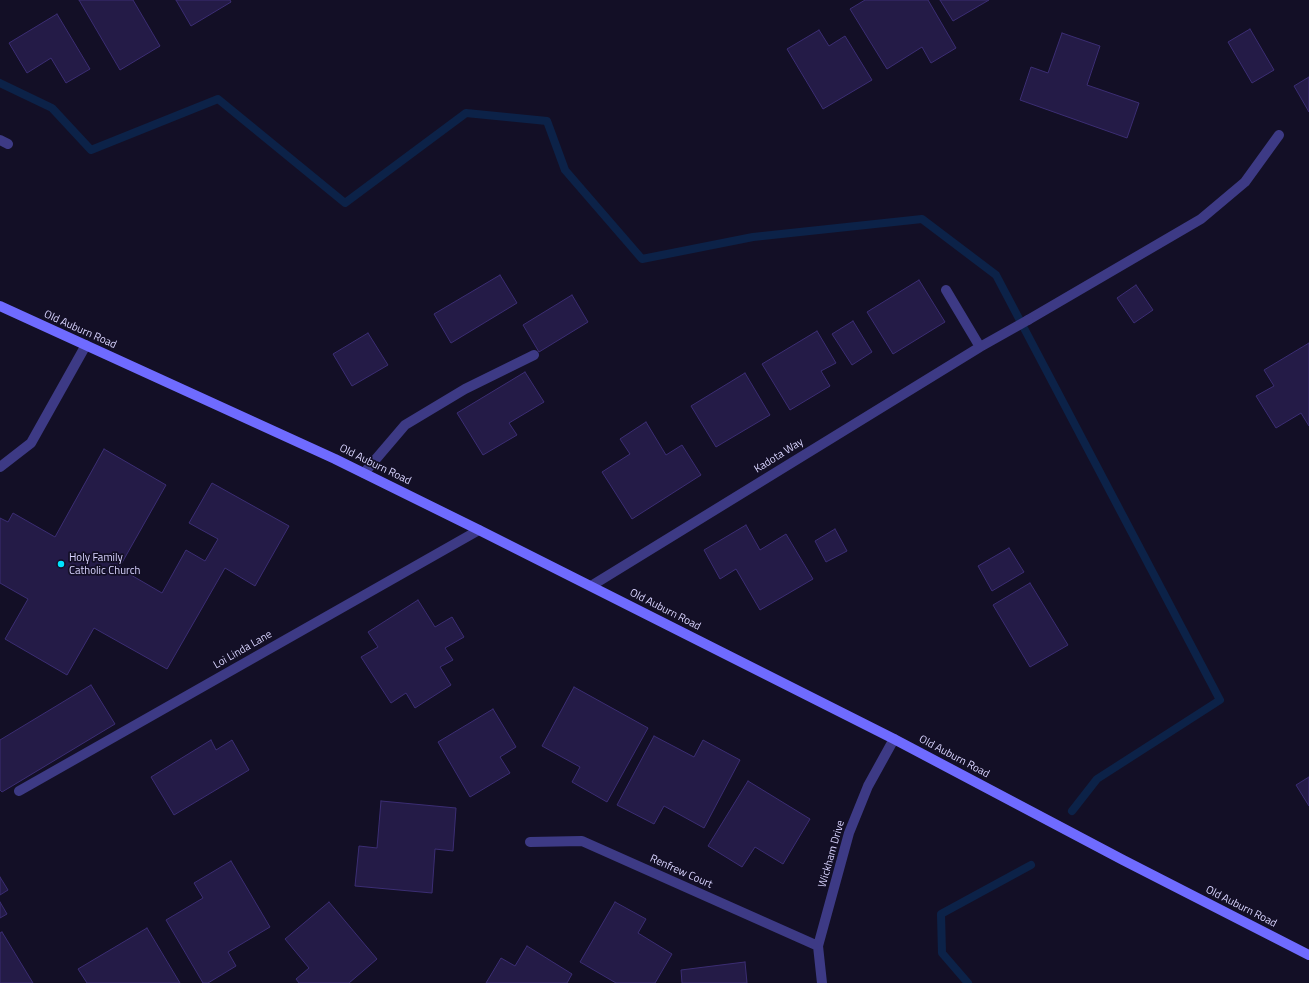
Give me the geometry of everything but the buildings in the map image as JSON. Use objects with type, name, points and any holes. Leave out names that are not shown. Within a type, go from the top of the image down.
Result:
[{"type":"main road","name":"Old Auburn Road","points":[[0,306],[364,473],[479,530],[894,739],[1130,864],[1309,955]]},
{"type":"street","name":"Kadota Way","points":[[591,586],[980,347],[1201,219],[1245,182],[1279,134]]},
{"type":"street","points":[[946,290],[980,347]]},
{"type":"street","points":[[0,467],[31,443],[86,345]]},
{"type":"street","points":[[364,473],[405,425],[465,389],[534,355]]},
{"type":"street","name":"Loi Linda Lane","points":[[19,791],[479,530]]},
{"type":"street","name":"Wickham Drive","points":[[822,983],[818,946],[849,833],[868,786],[894,739]]},
{"type":"street","name":"Renfrew Court","points":[[530,842],[582,841],[818,946]]},
{"type":"waterway","points":[[0,83],[52,108],[91,150],[218,99],[345,203],[466,113],[547,121],[565,170],[642,259],[753,237],[922,219],[996,275],[1220,700],[1097,779],[1072,811]]},
{"type":"waterway","points":[[968,983],[942,953],[941,914],[1031,865]]},
{"type":"place","name":"Holy Family Catholic Church","points":[[61,564]]}]
